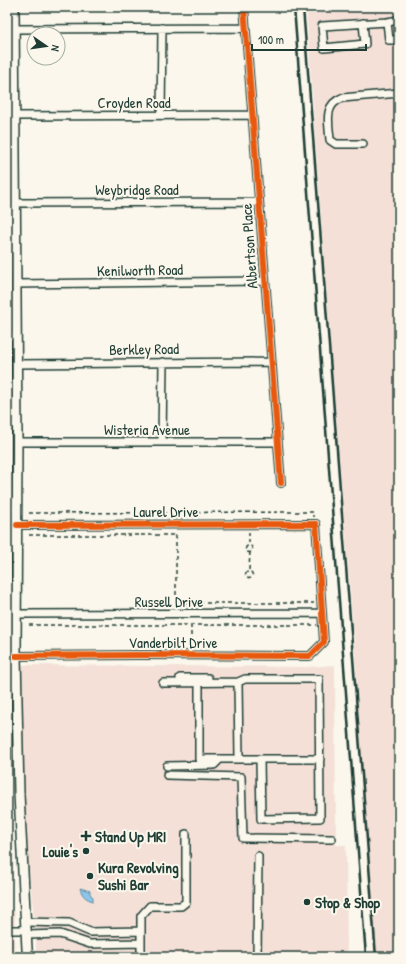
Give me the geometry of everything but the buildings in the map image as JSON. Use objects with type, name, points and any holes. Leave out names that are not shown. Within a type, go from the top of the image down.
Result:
[{"type":"main road","points":[[14,7],[11,72],[15,116],[11,162],[16,203],[16,284],[12,336],[17,364],[16,656],[19,794],[26,954]]},
{"type":"street","name":"Albertson Place","points":[[244,7],[281,483]]},
{"type":"street","points":[[363,23],[365,44],[324,48],[322,26],[399,20]]},
{"type":"street","points":[[387,22],[390,40],[399,40]]},
{"type":"street","points":[[161,115],[162,28]]},
{"type":"street","points":[[14,29],[246,28]]},
{"type":"street","points":[[363,144],[336,144],[330,140],[329,117],[330,107],[332,104],[342,98],[399,93]]},
{"type":"street","name":"Croyden Road","points":[[15,116],[252,115]]},
{"type":"street","name":"Weybridge Road","points":[[16,203],[259,202]]},
{"type":"street","name":"Kenilworth Road","points":[[16,284],[265,281]]},
{"type":"street","points":[[162,442],[163,362]]},
{"type":"street","name":"Berkley Road","points":[[17,364],[271,362]]},
{"type":"street","points":[[7,424],[17,424]]},
{"type":"street","name":"Wisteria Avenue","points":[[17,442],[278,442]]},
{"type":"street","points":[[7,510],[17,510]]},
{"type":"street","points":[[314,524],[322,613]]},
{"type":"street","name":"Laurel Drive","points":[[17,525],[314,524]]},
{"type":"street","points":[[7,597],[17,597]]},
{"type":"street","name":"Russell Drive","points":[[16,614],[322,613]]},
{"type":"street","name":"Vanderbilt Drive","points":[[16,656],[310,656],[324,642],[322,613]]},
{"type":"street","points":[[208,678],[163,680],[238,682],[245,679],[319,679],[320,818],[261,819],[260,759]]},
{"type":"street","points":[[238,682],[239,759]]},
{"type":"street","points":[[199,688],[199,759],[320,759]]},
{"type":"street","points":[[167,770],[214,765],[220,759]]},
{"type":"street","points":[[167,770],[209,769]]},
{"type":"street","points":[[167,770],[241,777],[243,838],[332,839]]},
{"type":"street","points":[[141,957],[141,916],[150,906],[181,906],[186,902],[186,834]]},
{"type":"street","points":[[257,957],[258,856]]},
{"type":"street","points":[[7,930],[69,923],[90,932],[141,931]]},
{"type":"street","points":[[26,929],[60,934],[90,944],[141,943]]},
{"type":"path","points":[[29,513],[313,512],[314,524]]},
{"type":"path","points":[[248,524],[249,545],[252,547],[250,552],[249,571]]},
{"type":"path","points":[[29,535],[176,535],[176,603],[318,602]]},
{"type":"path","points":[[249,545],[246,549],[250,552]]},
{"type":"path","points":[[29,625],[319,626]]},
{"type":"path","points":[[191,625],[191,648],[194,655]]},
{"type":"shaded area","points":[[306,7],[399,7],[399,957],[374,957],[354,639],[331,353]]},
{"type":"shaded area","points":[[17,665],[307,667],[335,665],[336,845],[346,845],[347,957],[36,957],[36,938],[25,831]]},
{"type":"shaded area","points":[[7,911],[15,911],[14,957],[7,957]]},
{"type":"water","points":[[80,888],[90,891],[93,901],[85,897]]},
{"type":"railway","points":[[294,7],[366,957]]},
{"type":"railway","points":[[303,7],[376,957]]},
{"type":"cycle path","points":[[244,7],[281,483]]},
{"type":"cycle path","points":[[16,656],[310,656],[324,642],[316,524],[17,525]]},
{"type":"place","name":"Stand Up MRI","points":[[86,836]]},
{"type":"place","name":"Louie's","points":[[86,851]]},
{"type":"place","name":"Kura Revolving Sushi Bar","points":[[90,876]]},
{"type":"place","name":"Stop & Shop","points":[[307,902]]}]
